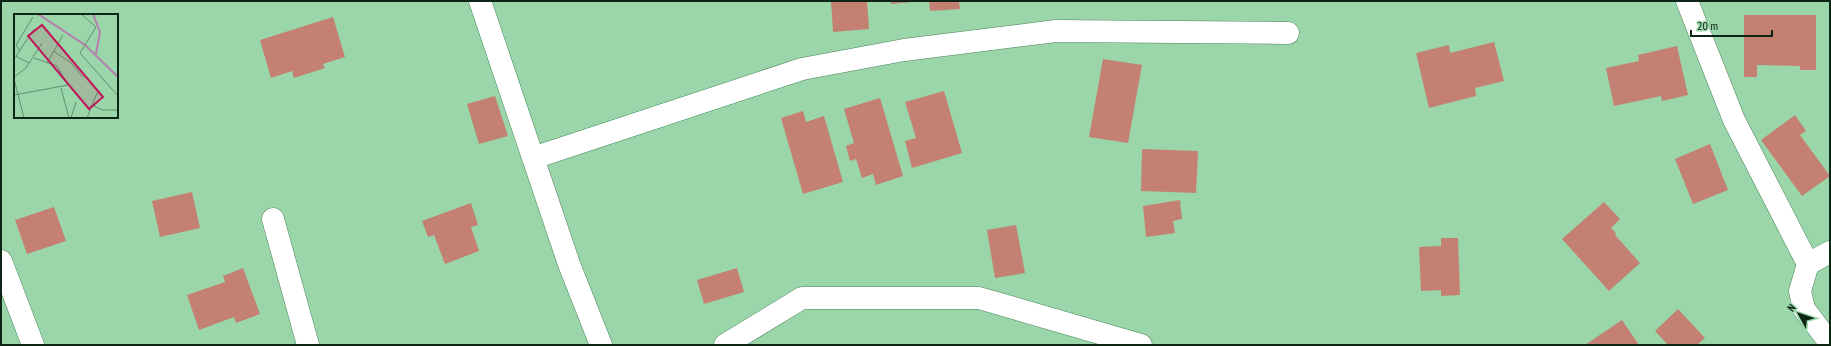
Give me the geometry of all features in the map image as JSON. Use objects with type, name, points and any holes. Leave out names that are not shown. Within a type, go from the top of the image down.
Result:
[{"type":"street","points":[[480,1],[569,264],[601,345]]},
{"type":"street","points":[[1686,1],[1734,120],[1808,264],[1800,291],[1804,309],[1830,343]]},
{"type":"street","points":[[533,158],[802,69],[904,50],[1056,31],[1288,33]]},
{"type":"street","points":[[273,219],[308,345]]},
{"type":"street","points":[[1808,264],[1830,252]]},
{"type":"street","points":[[1,261],[33,345]]},
{"type":"street","points":[[724,345],[802,298],[979,298],[1141,345]]},
{"type":"building","points":[[831,1],[867,1],[869,29],[833,32]]},
{"type":"building","points":[[891,1],[912,1],[912,2],[891,4]]},
{"type":"building","points":[[929,1],[959,1],[960,9],[930,11]]},
{"type":"building","points":[[1744,15],[1816,15],[1816,70],[1800,70],[1800,66],[1757,65],[1757,77],[1744,77]]},
{"type":"building","points":[[333,17],[345,57],[323,64],[325,68],[294,78],[292,71],[271,78],[260,40]]},
{"type":"building","points":[[1494,42],[1504,81],[1475,88],[1476,96],[1429,108],[1416,53],[1449,45],[1450,53]]},
{"type":"building","points":[[1677,46],[1688,95],[1662,101],[1661,96],[1614,106],[1606,68],[1639,61],[1638,55]]},
{"type":"building","points":[[1103,59],[1142,65],[1128,143],[1089,137]]},
{"type":"building","points":[[944,91],[962,153],[912,168],[905,141],[916,138],[905,102]]},
{"type":"building","points":[[495,96],[508,136],[479,144],[467,104]]},
{"type":"building","points":[[880,98],[903,176],[876,185],[873,174],[862,178],[856,159],[850,161],[846,146],[854,143],[844,109]]},
{"type":"building","points":[[803,111],[806,122],[824,116],[843,182],[803,194],[781,118]]},
{"type":"building","points":[[1795,115],[1806,131],[1800,135],[1830,176],[1802,196],[1761,140]]},
{"type":"building","points":[[1710,144],[1728,190],[1693,204],[1675,159]]},
{"type":"building","points":[[1142,149],[1198,151],[1196,193],[1141,191]]},
{"type":"building","points":[[192,192],[200,228],[160,237],[152,201]]},
{"type":"building","points":[[1180,200],[1182,219],[1173,221],[1175,233],[1146,237],[1143,206]]},
{"type":"building","points":[[1604,202],[1620,219],[1611,228],[1616,233],[1615,235],[1640,263],[1609,291],[1562,239]]},
{"type":"building","points":[[471,203],[478,225],[471,227],[479,251],[445,264],[434,235],[428,237],[422,221]]},
{"type":"building","points":[[54,207],[66,241],[27,254],[15,220]]},
{"type":"building","points":[[1016,225],[1025,273],[995,278],[987,230]]},
{"type":"building","points":[[1441,238],[1458,238],[1460,295],[1441,296],[1441,290],[1421,291],[1419,247],[1441,246]]},
{"type":"building","points":[[243,268],[260,314],[236,323],[234,317],[199,330],[187,295],[225,282],[223,276]]},
{"type":"building","points":[[737,268],[744,292],[704,304],[697,280]]},
{"type":"building","points":[[1678,309],[1705,338],[1697,345],[1668,345],[1655,331]]},
{"type":"building","points":[[1622,320],[1639,345],[1585,345]]}]
